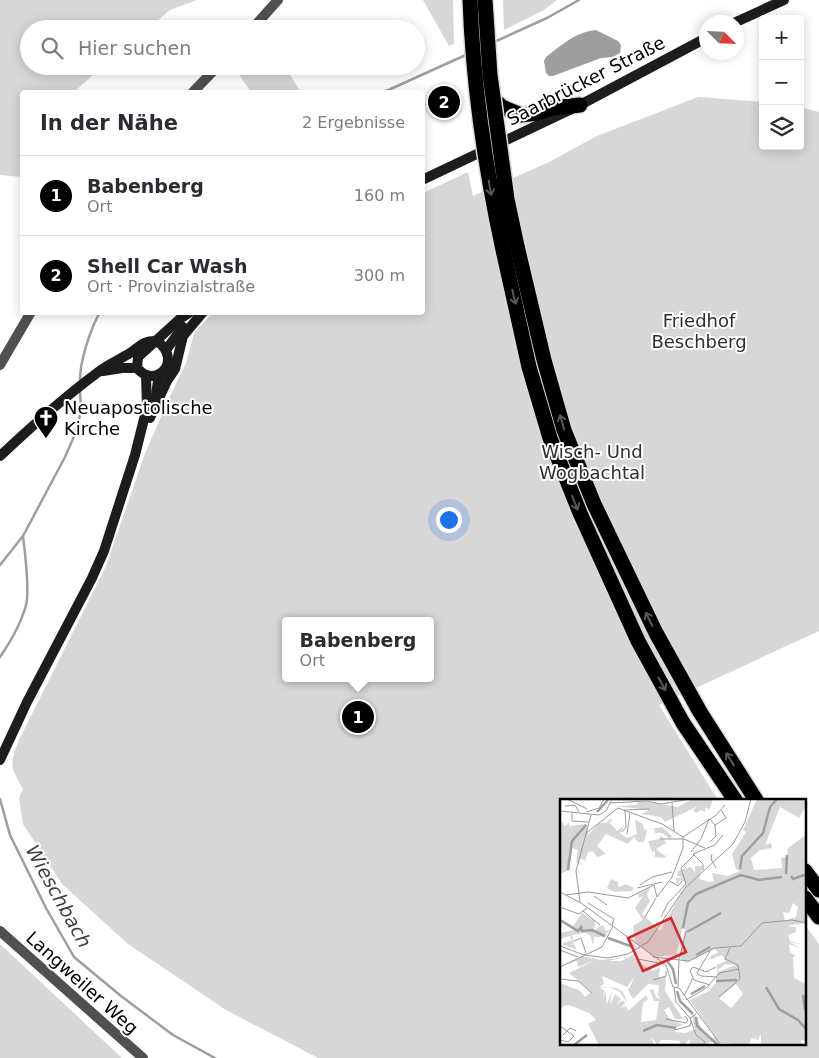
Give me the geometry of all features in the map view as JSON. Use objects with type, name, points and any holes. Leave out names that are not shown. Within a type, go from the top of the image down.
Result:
[{"type":"highway","points":[[470,0],[475,77],[482,137],[510,248],[564,430],[594,504],[656,633],[700,712],[755,799]]},
{"type":"highway","points":[[474,0],[490,148]]},
{"type":"highway","points":[[481,0],[482,76]]},
{"type":"highway","points":[[485,0],[490,75],[507,199],[510,248],[529,367],[547,429],[580,513],[638,641],[683,723],[734,799]]},
{"type":"highway","points":[[485,98],[521,114],[538,113],[553,108],[580,105]]},
{"type":"highway","points":[[485,98],[483,123],[490,148]]},
{"type":"highway","points":[[806,871],[819,890]]},
{"type":"highway","points":[[806,899],[819,917]]},
{"type":"main road","points":[[744,18],[784,0]]},
{"type":"main road","name":"Saarbrücker Straße","points":[[425,179],[580,105],[699,42]]},
{"type":"main road","points":[[0,456],[65,398],[96,374],[144,342],[157,341],[166,350],[169,357],[168,365],[159,374],[146,376],[141,374],[137,368],[138,357],[157,341],[181,318],[186,315]]},
{"type":"main road","points":[[166,350],[185,325],[197,315]]},
{"type":"main road","points":[[150,418],[167,381],[175,369],[183,336],[199,315]]},
{"type":"main road","points":[[96,374],[122,368],[137,368]]},
{"type":"main road","points":[[135,455],[145,434],[156,400],[159,374]]},
{"type":"main road","points":[[0,760],[31,694],[92,578],[104,551],[135,455],[147,407],[146,376]]},
{"type":"street","points":[[260,20],[278,0]]},
{"type":"street","points":[[195,90],[209,75]]},
{"type":"street","points":[[0,365],[29,315]]},
{"type":"street","name":"Langweiler Weg","points":[[0,931],[143,1058]]},
{"type":"green space","points":[[0,0],[197,0],[170,10],[158,20],[20,20],[20,75],[93,75],[76,90],[20,90],[20,177],[0,175]]},
{"type":"green space","points":[[423,0],[453,0],[454,44],[449,46]]},
{"type":"green space","points":[[503,0],[557,0],[544,10],[504,30]]},
{"type":"green space","points":[[239,75],[290,75],[300,90],[250,90]]},
{"type":"green space","name":"Wisch- Und Wogbachtal","points":[[698,97],[759,102],[759,150],[804,150],[804,108],[819,112],[819,631],[659,705],[717,799],[560,799],[560,1046],[806,1046],[806,926],[819,944],[819,1058],[318,1058],[226,1010],[128,944],[62,884],[23,824],[19,798],[23,789],[16,776],[12,762],[15,750],[106,566],[144,456],[186,363],[194,333],[211,315],[425,315],[425,192],[468,172],[473,196],[549,162],[597,136]]},
{"type":"green space","points":[[0,944],[122,1058],[0,1058]]},
{"type":"shaded area","points":[[596,30],[618,41],[621,45],[620,53],[613,57],[601,58],[553,76],[549,76],[546,73],[544,61],[546,57],[575,36]]},
{"type":"waterway","points":[[494,42],[547,18],[579,0]]},
{"type":"waterway","points":[[425,73],[468,54]]},
{"type":"waterway","points":[[388,90],[422,75]]},
{"type":"waterway","points":[[80,383],[81,366],[86,347],[99,315]]},
{"type":"waterway","points":[[0,565],[23,536],[65,457],[76,432],[81,411],[80,391]]},
{"type":"waterway","name":"Wieschbach","points":[[0,657],[15,632],[26,605],[27,581],[23,536]]},
{"type":"waterway","name":"Wieschbach","points":[[0,799],[10,835],[46,908],[74,957],[121,996],[173,1035],[215,1058]]},
{"type":"place","name":"Shell Car Wash","points":[[444,102]]},
{"type":"place","name":"Neuapostolische Kirche","points":[[46,439]]},
{"type":"place","name":"Babenberg","points":[[358,717]]},
{"type":"park label","name":"Friedhof Beschberg","points":[[699,331]]}]
